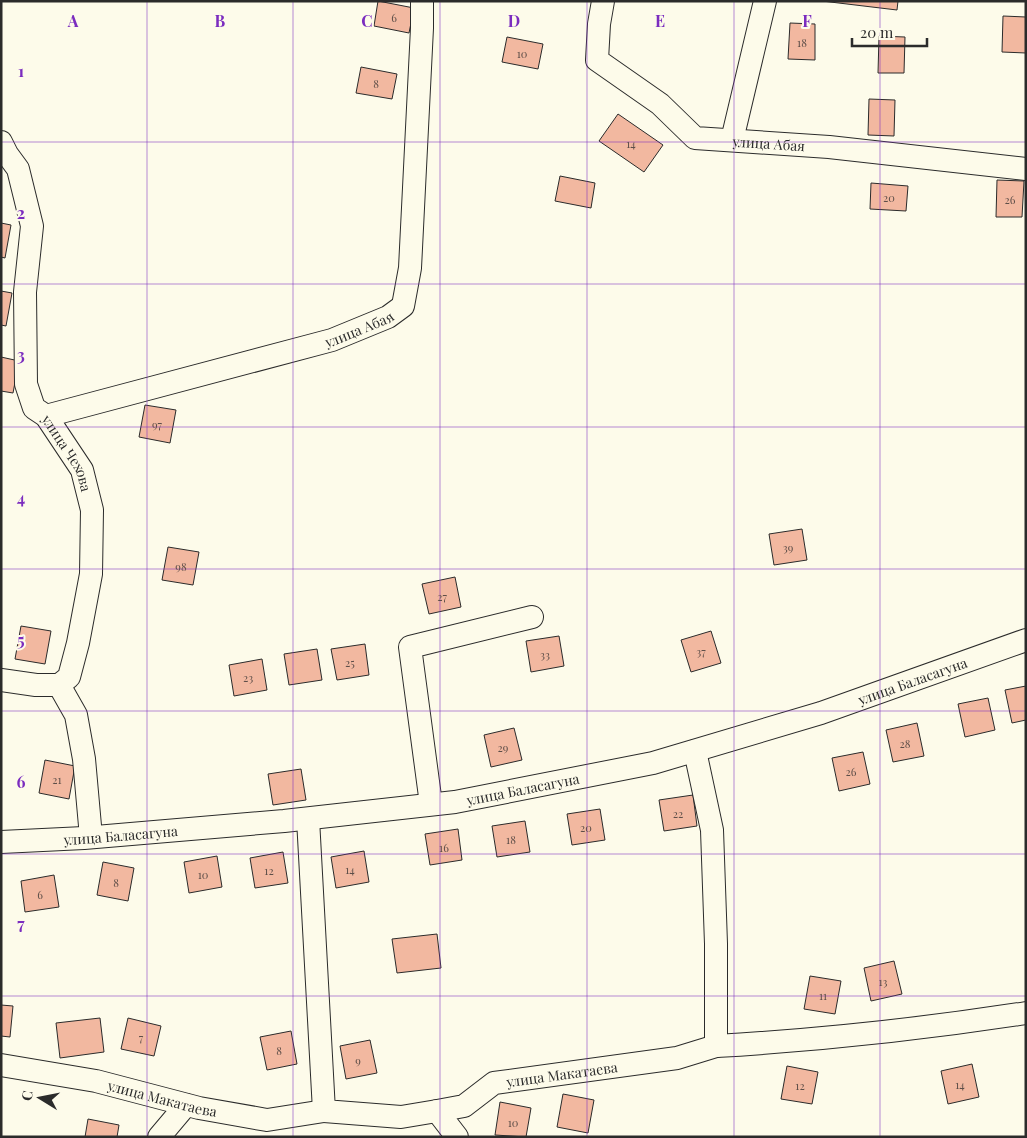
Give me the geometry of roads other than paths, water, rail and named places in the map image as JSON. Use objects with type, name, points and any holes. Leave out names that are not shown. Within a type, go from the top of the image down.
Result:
[{"type":"street","name":"улица Абая","points":[[46,416],[332,340],[388,317],[403,306],[410,268],[422,1]]},
{"type":"street","name":"улица Абая","points":[[603,1],[599,24],[597,60],[660,104],[695,138],[828,148],[1026,169]]},
{"type":"street","points":[[732,140],[766,1]]},
{"type":"street","name":"улица Чехова","points":[[1,142],[18,169],[32,226],[25,292],[26,384],[34,408],[46,416],[82,470],[92,510],[91,574],[78,642],[69,676],[59,684]]},
{"type":"street","points":[[431,804],[410,647],[532,617]]},
{"type":"street","name":"улица Баласагуна","points":[[1,842],[91,837],[308,819],[465,800],[653,763],[821,714],[1026,640]]},
{"type":"street","points":[[1,680],[36,685],[59,684],[76,715],[84,759],[91,837]]},
{"type":"street","points":[[695,751],[712,830],[716,944],[716,1046]]},
{"type":"street","points":[[308,819],[324,1111]]},
{"type":"street","name":"улица Макатаева","points":[[1,1065],[96,1081],[186,1104],[267,1120],[324,1111],[401,1116],[464,1106],[494,1083],[677,1058],[716,1046],[788,1042],[968,1022],[1026,1013]]},
{"type":"street","points":[[159,1137],[186,1104]]},
{"type":"street","points":[[437,1110],[457,1137]]}]
